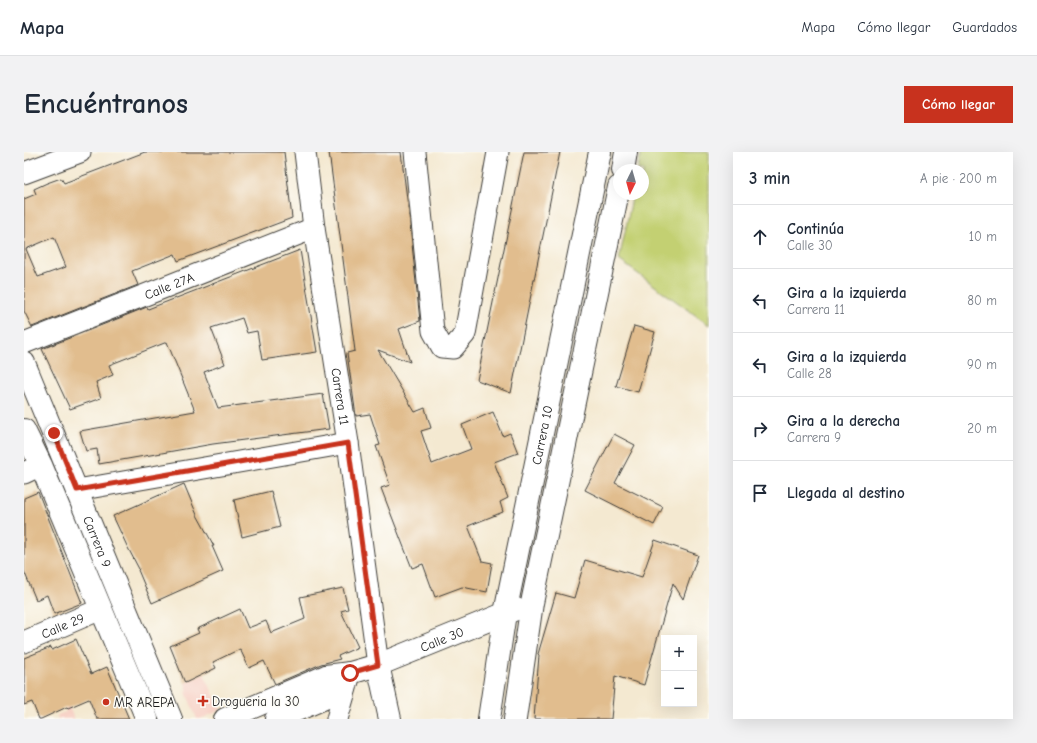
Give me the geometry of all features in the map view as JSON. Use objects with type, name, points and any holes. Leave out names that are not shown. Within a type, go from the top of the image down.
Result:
[{"type":"main road","name":"Carrera 10","points":[[489,719],[505,613],[600,152]]},
{"type":"main road","points":[[624,164],[626,152]]},
{"type":"main road","name":"Carrera 10","points":[[515,719],[532,603],[616,200]]},
{"type":"main road","name":"Carrera 9","points":[[24,363],[171,719]]},
{"type":"main road","name":"Carrera 9","points":[[24,430],[32,469],[101,609],[147,719]]},
{"type":"main road","name":"Calle 30","points":[[225,719],[326,676],[350,673],[378,665],[532,603]]},
{"type":"main road","points":[[378,665],[390,719]]},
{"type":"main road","points":[[276,719],[334,694],[350,673]]},
{"type":"street","points":[[24,173],[80,152]]},
{"type":"street","name":"Carrera 11","points":[[305,152],[314,228],[348,443],[378,665]]},
{"type":"street","points":[[415,152],[433,331],[442,347],[453,348],[465,334],[498,152]]},
{"type":"street","name":"Calle 27A","points":[[24,343],[314,228]]},
{"type":"street","points":[[77,490],[348,443]]},
{"type":"street","name":"Calle 29","points":[[24,642],[101,609]]},
{"type":"street","points":[[337,719],[350,673]]},
{"type":"shaded area","name":"Drogueria la 30","points":[[204,674],[221,710],[197,719],[186,692],[188,691],[185,683]]},
{"type":"shaded area","points":[[69,707],[74,719],[58,719],[57,715],[66,712],[65,709]]},
{"type":"green space","points":[[641,152],[709,152],[709,325],[619,260],[632,200],[649,200],[649,164],[639,164]]},
{"type":"building","points":[[145,152],[284,152],[292,218],[178,261],[175,254],[132,271],[138,285],[32,327],[24,311],[24,199],[36,194],[34,189],[47,183],[61,178],[64,183]],"holes":[[[54,237],[66,267],[38,277],[26,249]]]},
{"type":"building","points":[[329,152],[401,152],[420,321],[399,329],[410,362],[378,350],[415,412],[425,408],[431,428],[421,431],[432,464],[471,449],[462,425],[493,412],[503,436],[510,433],[518,453],[494,462],[508,498],[500,502],[503,512],[468,526],[482,561],[492,563],[487,592],[462,587],[435,597],[423,564],[412,568],[381,488],[390,485],[376,446],[380,445],[370,414],[356,416],[347,353],[355,351]]},
{"type":"building","points":[[524,152],[560,152],[511,393],[477,380]]},
{"type":"building","points":[[300,250],[317,352],[262,360],[257,331],[247,333],[242,318],[211,328],[225,364],[204,372],[218,408],[323,394],[329,429],[213,444],[99,464],[97,449],[86,451],[80,431],[195,411],[167,342],[109,365],[113,375],[96,382],[101,398],[70,409],[42,349],[147,307],[148,309]]},
{"type":"building","points":[[634,326],[655,332],[638,392],[616,386]]},
{"type":"building","points":[[614,434],[635,445],[615,483],[663,507],[654,525],[585,490]]},
{"type":"building","points":[[184,484],[197,515],[214,546],[212,546],[223,571],[152,603],[138,570],[139,569],[113,516]]},
{"type":"building","points":[[271,491],[280,527],[242,537],[234,500]]},
{"type":"building","points":[[38,492],[82,603],[54,614],[47,595],[36,600],[24,571],[24,498]]},
{"type":"building","points":[[655,540],[698,555],[683,599],[673,583],[644,685],[615,676],[611,719],[534,719],[538,654],[556,593],[574,598],[585,560],[642,577]]},
{"type":"building","points":[[343,588],[348,609],[341,611],[358,647],[338,656],[340,659],[321,664],[275,684],[264,661],[249,668],[240,649],[213,662],[216,668],[185,683],[170,646],[199,633],[197,629],[240,609],[248,628],[266,621],[271,633],[305,619],[300,597]]},
{"type":"building","points":[[76,639],[91,674],[107,667],[129,719],[97,719],[89,699],[41,719],[39,719],[32,702],[24,705],[24,658],[51,647],[52,650]]},
{"type":"place","name":"Drogueria la 30","points":[[203,701]]},
{"type":"place","name":"MR AREPA","points":[[106,702]]},
{"type":"route","points":[[54,433],[77,490],[348,443],[378,665],[350,673]]}]
